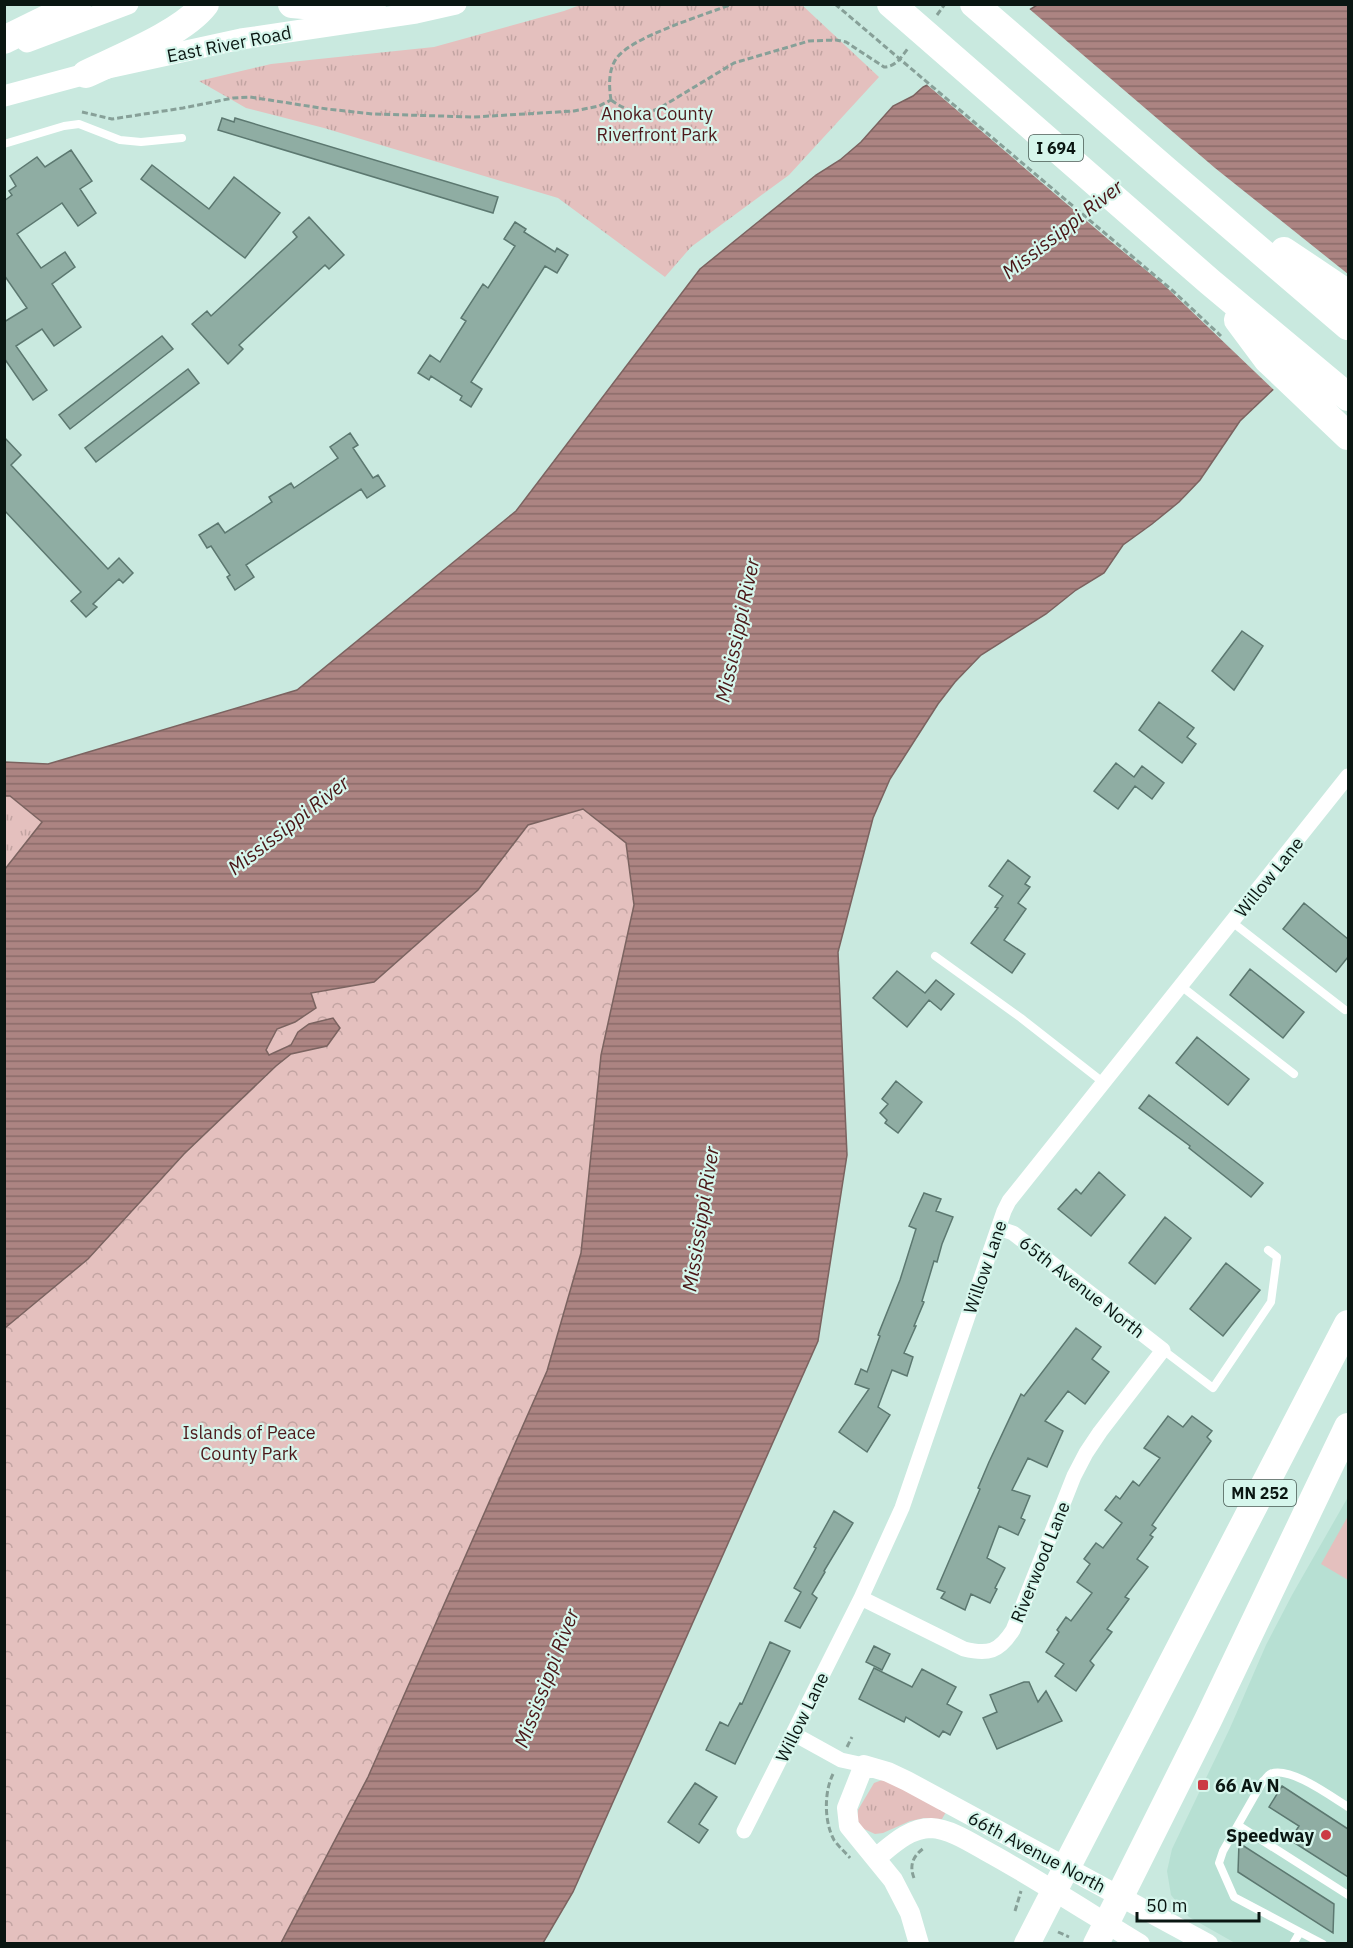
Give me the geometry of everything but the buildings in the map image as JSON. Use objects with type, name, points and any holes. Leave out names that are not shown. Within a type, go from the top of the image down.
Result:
[{"type":"highway","points":[[4,40],[77,4]]},
{"type":"highway","points":[[86,74],[170,33],[190,20],[205,4]]},
{"type":"highway","points":[[292,4],[315,6],[372,4]]},
{"type":"highway","points":[[974,4],[1348,326]]},
{"type":"highway","name":"I 694","points":[[894,8],[1210,282],[1348,397]]},
{"type":"highway","points":[[1168,172],[1348,294]]},
{"type":"highway","points":[[1210,282],[1267,359],[1346,434]]},
{"type":"highway","points":[[1330,1360],[1348,1319]]},
{"type":"highway","points":[[1330,1360],[1348,1324]]},
{"type":"highway","name":"MN 252","points":[[1027,1944],[1330,1360]]},
{"type":"highway","points":[[1101,1933],[1236,1661],[1348,1427]]},
{"type":"highway","points":[[1236,1661],[1348,1473]]},
{"type":"main road","points":[[4,51],[128,4]]},
{"type":"main road","name":"East River Road","points":[[4,96],[86,74],[268,34],[416,13],[456,4]]},
{"type":"street","name":"Willow Lane","points":[[744,1831],[861,1598],[902,1508],[998,1228],[1009,1202],[1348,776]]},
{"type":"street","name":"65th Avenue North","points":[[998,1228],[1013,1233],[1163,1350]]},
{"type":"street","name":"Riverwood Lane","points":[[861,1598],[963,1648],[978,1652],[991,1651],[1005,1643],[1013,1630],[1074,1476],[1086,1453],[1163,1350]]},
{"type":"street","name":"66th Avenue North","points":[[794,1734],[841,1760],[888,1772],[907,1781],[1060,1879],[1101,1933],[1140,1944]]},
{"type":"street","points":[[864,1765],[849,1799],[846,1817],[853,1833],[893,1880],[910,1913],[919,1944]]},
{"type":"street","name":"66th Avenue North","points":[[876,1858],[915,1830],[933,1828],[958,1836],[1060,1879],[1120,1896],[1208,1944]]},
{"type":"lane","points":[[4,144],[64,126],[79,124],[120,140],[141,142],[182,138]]},
{"type":"lane","points":[[1232,922],[1345,1010]]},
{"type":"lane","points":[[935,956],[1021,1018],[1104,1083]]},
{"type":"lane","points":[[1181,986],[1293,1074]]},
{"type":"lane","points":[[1163,1350],[1213,1388],[1270,1302],[1277,1257],[1268,1250]]},
{"type":"lane","points":[[1323,1944],[1234,1897],[1219,1863],[1223,1851],[1263,1781],[1271,1774],[1287,1773],[1301,1779],[1348,1807]]},
{"type":"lane","points":[[1238,1825],[1348,1896]]},
{"type":"lane","points":[[1293,1944],[1300,1932]]},
{"type":"path","points":[[611,100],[610,77],[614,62],[628,47],[648,36],[732,4]]},
{"type":"path","points":[[836,4],[1173,291],[1221,336]]},
{"type":"path","points":[[931,21],[945,4]]},
{"type":"path","points":[[611,100],[629,110],[650,111],[735,63],[809,41],[846,42],[884,67],[890,67],[910,47]]},
{"type":"path","points":[[77,112],[87,112],[112,119],[232,98],[250,97],[373,114],[474,117],[574,111],[599,106],[611,100]]},
{"type":"path","points":[[916,1882],[911,1869],[913,1859],[924,1848],[932,1846]]},
{"type":"path","points":[[1014,1887],[1022,1892],[1015,1911]]},
{"type":"path","points":[[1058,1932],[1069,1937]]},
{"type":"shaded area","points":[[1348,1497],[1348,1943],[1235,1943],[1189,1917],[1171,1895],[1167,1871],[1172,1849],[1230,1728],[1266,1645]]},
{"type":"green space","name":"Anoka County Riverfront Park","points":[[580,5],[802,5],[879,77],[789,175],[691,247],[665,277],[558,198],[324,128],[246,108],[199,81],[271,64],[434,47]]},
{"type":"green space","points":[[5,796],[10,796],[42,822],[5,869]]},
{"type":"green space","name":"Islands of Peace County Park","points":[[583,809],[626,843],[634,905],[601,1055],[581,1253],[547,1371],[368,1777],[281,1943],[5,1944],[5,1328],[88,1259],[184,1154],[276,1066],[291,1054],[327,1046],[298,1032],[291,1045],[269,1055],[266,1050],[277,1029],[295,1022],[311,993],[374,982],[478,890],[528,825]]},
{"type":"green space","points":[[1348,1516],[1348,1580],[1321,1564]]},
{"type":"green space","points":[[882,1780],[890,1781],[946,1812],[942,1819],[924,1818],[910,1821],[883,1833],[875,1834],[862,1828],[857,1819],[858,1810],[874,1783]]},
{"type":"water","name":"Mississippi River","points":[[1037,5],[1348,5],[1348,318],[1240,421],[1200,480],[1179,502],[1123,545],[1104,573],[1076,590],[1046,614],[981,655],[938,704],[890,779],[873,818],[838,952],[847,1155],[818,1341],[573,1892],[543,1943],[281,1943],[368,1777],[547,1371],[581,1253],[601,1055],[634,905],[626,843],[583,809],[528,825],[478,890],[374,982],[311,993],[316,1008],[295,1022],[277,1029],[266,1050],[269,1055],[291,1045],[298,1032],[309,1024],[333,1018],[340,1028],[327,1046],[291,1054],[276,1066],[184,1154],[88,1259],[5,1328],[5,869],[42,822],[10,796],[5,796],[5,762],[48,764],[297,690],[516,511],[700,269],[816,175],[840,160],[861,142],[893,106],[976,59],[990,35]]},
{"type":"pier","points":[[1027,7],[1215,168],[1348,274],[1348,322],[1275,391],[1163,284],[925,83],[974,57],[988,33]]},
{"type":"place","name":"66 Av N","points":[[1203,1785]]},
{"type":"place","name":"Speedway","points":[[1326,1835]]}]
